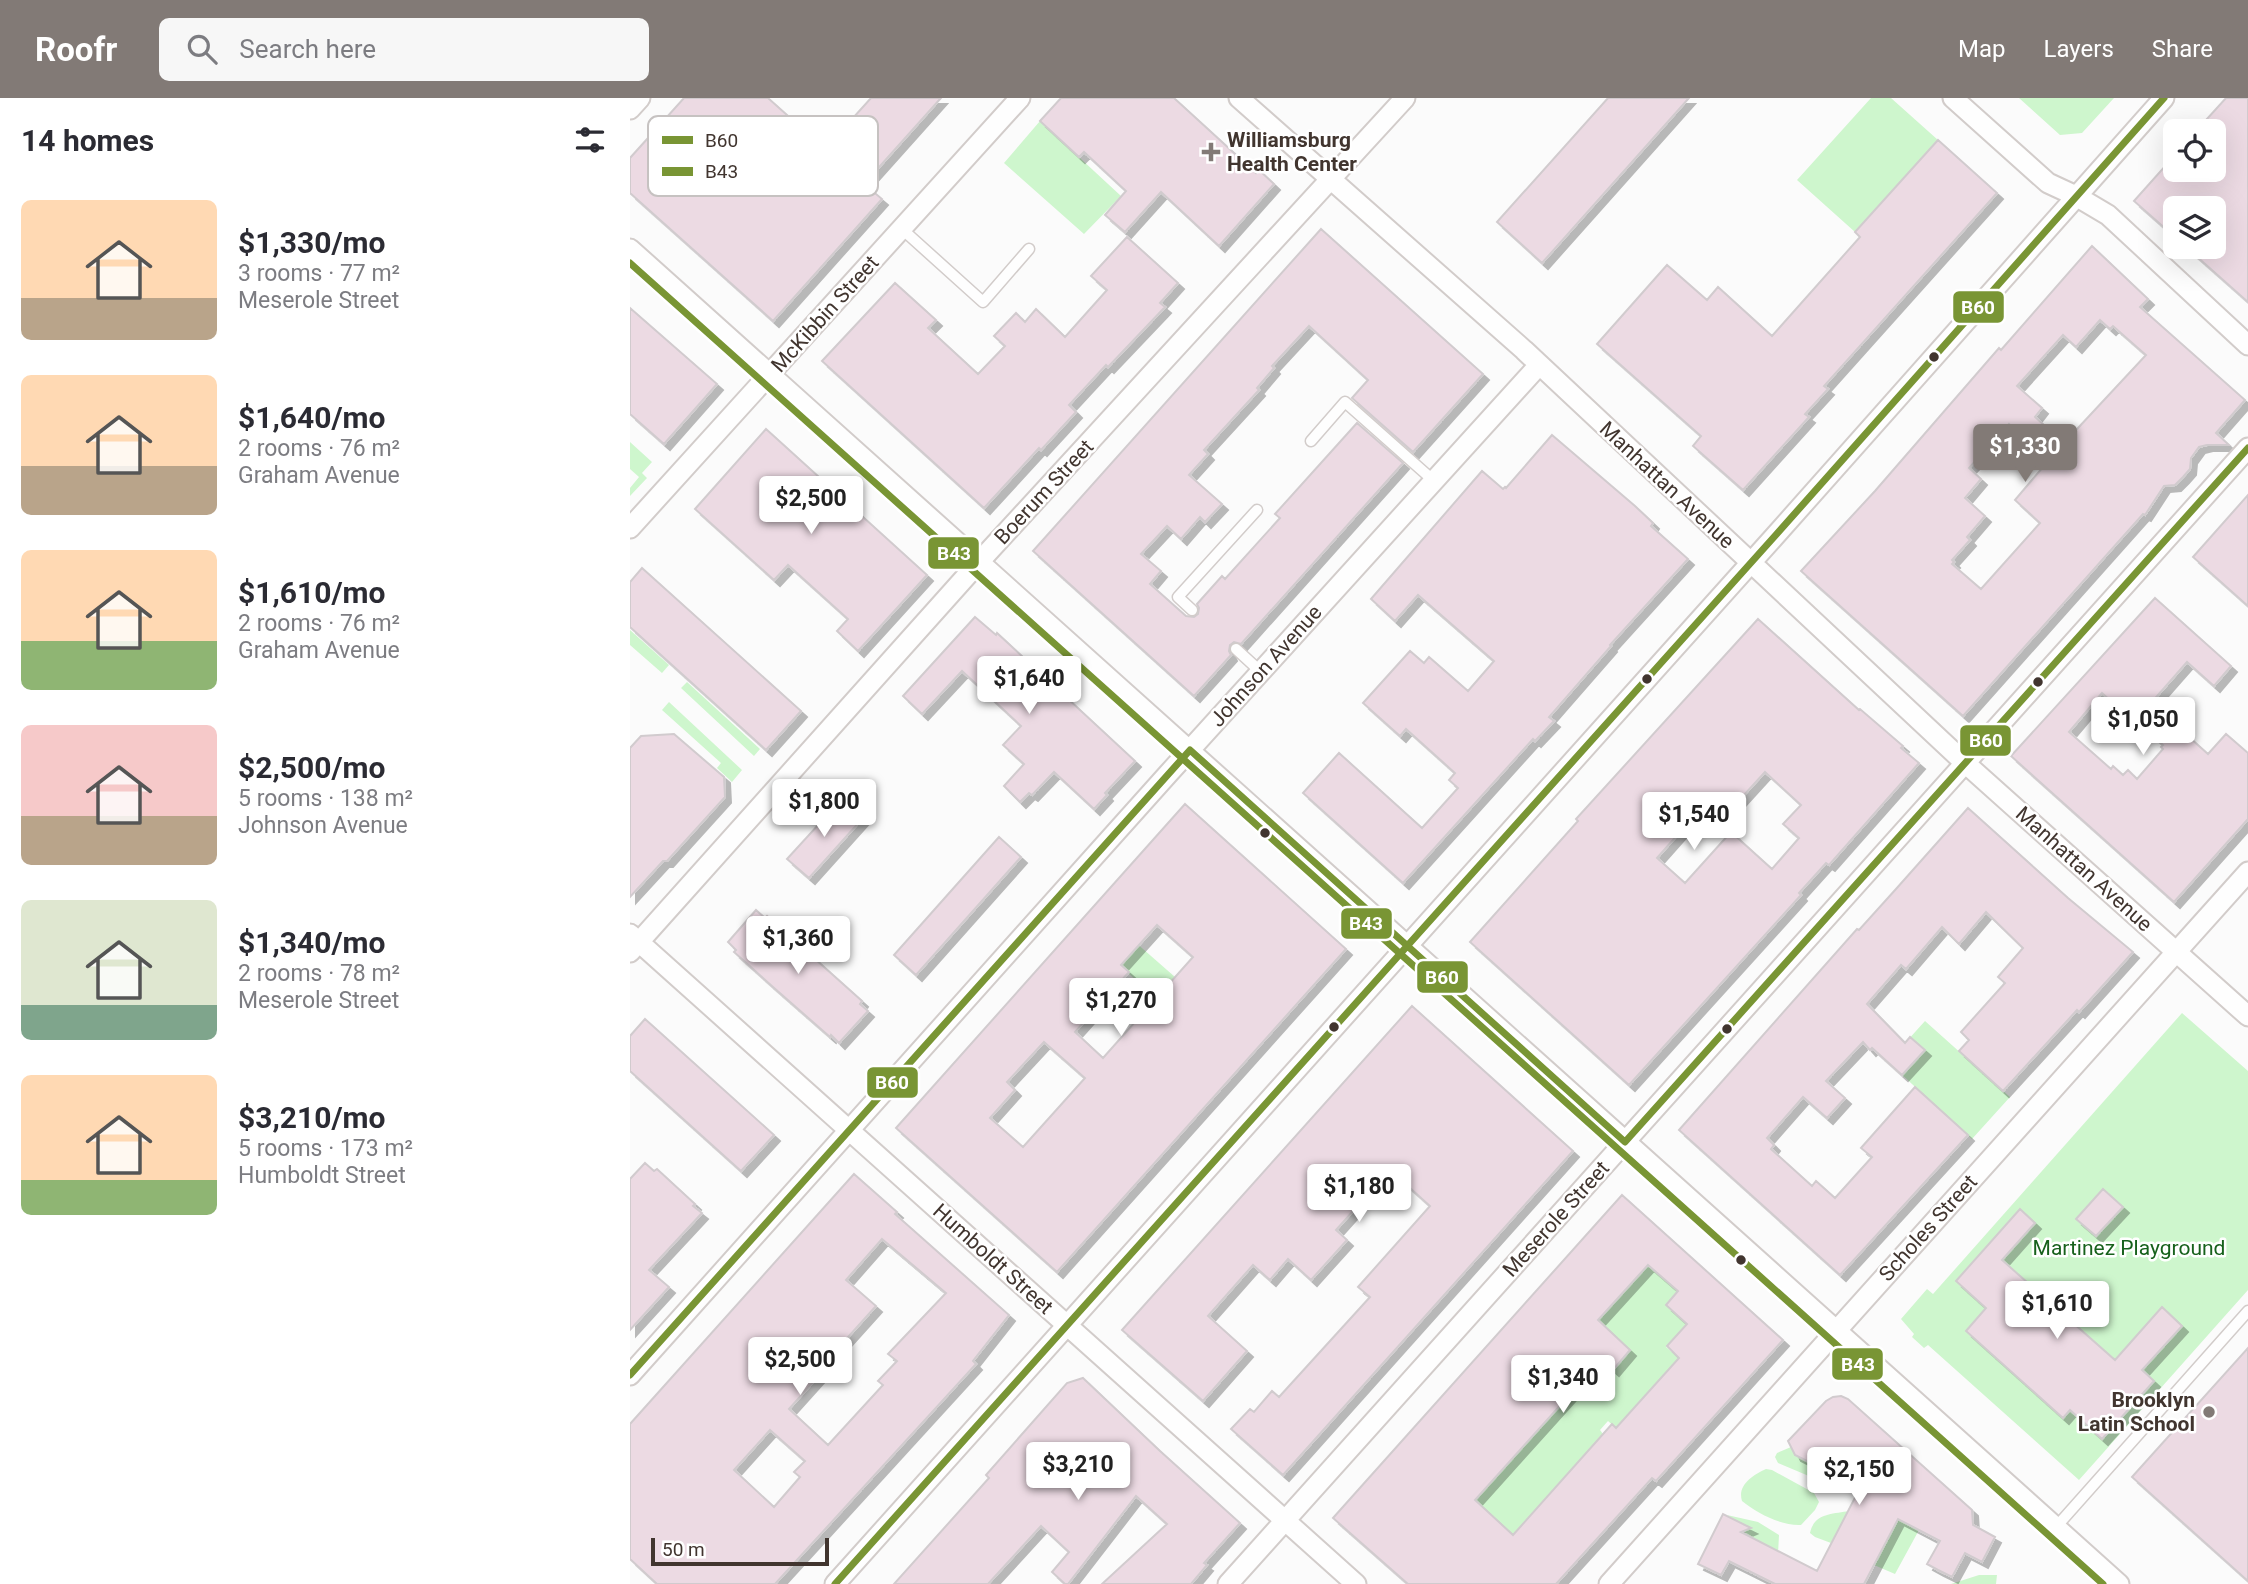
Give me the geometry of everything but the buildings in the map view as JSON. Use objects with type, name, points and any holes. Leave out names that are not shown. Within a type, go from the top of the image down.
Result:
[{"type":"street","points":[[630,109],[640,98]]},
{"type":"street","name":"McKibbin Street","points":[[630,528],[1020,98]]},
{"type":"street","name":"Manhattan Avenue","points":[[1239,98],[1505,332],[1965,763],[2248,1016]]},
{"type":"street","name":"Boerum Street","points":[[633,943],[1405,98]]},
{"type":"street","points":[[1954,98],[2048,183],[2108,215],[2248,345]]},
{"type":"street","points":[[835,1584],[2164,98]]},
{"type":"street","points":[[630,249],[2119,1584]]},
{"type":"street","name":"Johnson Avenue","points":[[630,1375],[1538,365]]},
{"type":"street","name":"Meserole Street","points":[[1228,1584],[2248,447]]},
{"type":"street","name":"Scholes Street","points":[[1609,1584],[2248,872]]},
{"type":"street","name":"Humboldt Street","points":[[633,943],[849,1130],[1356,1584]]},
{"type":"lane","points":[[902,229],[983,302],[1029,249]]},
{"type":"lane","points":[[1311,440],[1345,402],[1434,481]]},
{"type":"lane","points":[[1192,610],[1178,597],[1257,510]]},
{"type":"lane","points":[[1236,649],[1261,672]]},
{"type":"lane","points":[[2056,1527],[2248,1311]]},
{"type":"green space","points":[[1871,98],[1891,98],[1938,140],[1855,232],[1797,180]]},
{"type":"green space","points":[[2019,98],[2114,98],[2082,133],[2060,135]]},
{"type":"green space","points":[[1040,121],[1121,196],[1084,234],[1004,163]]},
{"type":"green space","points":[[630,442],[652,462],[642,473],[647,478],[630,496],[630,488],[639,477],[630,469]]},
{"type":"green space","points":[[630,630],[669,665],[662,673],[630,645]]},
{"type":"green space","points":[[687,682],[760,749],[754,756],[681,688]]},
{"type":"green space","points":[[669,702],[742,770],[732,782],[717,768],[721,763],[662,710]]},
{"type":"green space","points":[[1094,906],[1175,977],[1156,998],[1076,927]]},
{"type":"green space","name":"Martinez Playground","points":[[2182,1013],[2248,1071],[2248,1290],[2079,1480],[1928,1345],[1924,1348],[1912,1337],[1914,1334],[1901,1319],[1927,1289],[1933,1294]]},
{"type":"green space","points":[[1925,1021],[2010,1097],[1972,1139],[1888,1062]]},
{"type":"green space","points":[[1643,1250],[1683,1286],[1687,1324],[1666,1347],[1691,1368],[1662,1377],[1626,1417],[1619,1431],[1608,1421],[1600,1430],[1603,1434],[1513,1535],[1475,1500],[1583,1380],[1585,1381],[1603,1361],[1613,1370],[1630,1350],[1580,1304],[1617,1300],[1628,1287],[1608,1269]]},
{"type":"green space","points":[[1791,1447],[1796,1450],[1794,1454],[1840,1478],[1823,1482],[1778,1463],[1775,1457],[1777,1453]]},
{"type":"green space","points":[[1766,1469],[1814,1493],[1819,1502],[1801,1525],[1770,1518],[1742,1501],[1744,1485]]},
{"type":"green space","points":[[1849,1511],[1862,1528],[1844,1519],[1831,1543],[1810,1533],[1812,1526],[1820,1518]]},
{"type":"green space","points":[[1727,1515],[1758,1522],[1779,1535],[1778,1554],[1749,1540],[1744,1531],[1749,1528]]},
{"type":"green space","points":[[1898,1519],[1919,1530],[1895,1574],[1874,1565]]},
{"type":"green space","points":[[1979,1575],[1997,1575],[1996,1584],[1951,1584]]},
{"type":"transit line","name":"B60","points":[[835,1584],[2164,98]]},
{"type":"transit line","name":"B43","points":[[630,263],[2103,1584]]},
{"type":"transit line","name":"B60","points":[[630,1375],[1190,750],[1625,1142],[2248,448]]},
{"type":"place","name":"Williamsburg Health Center","points":[[1211,152]]},
{"type":"place","name":"Brooklyn Latin School","points":[[2209,1412]]}]
